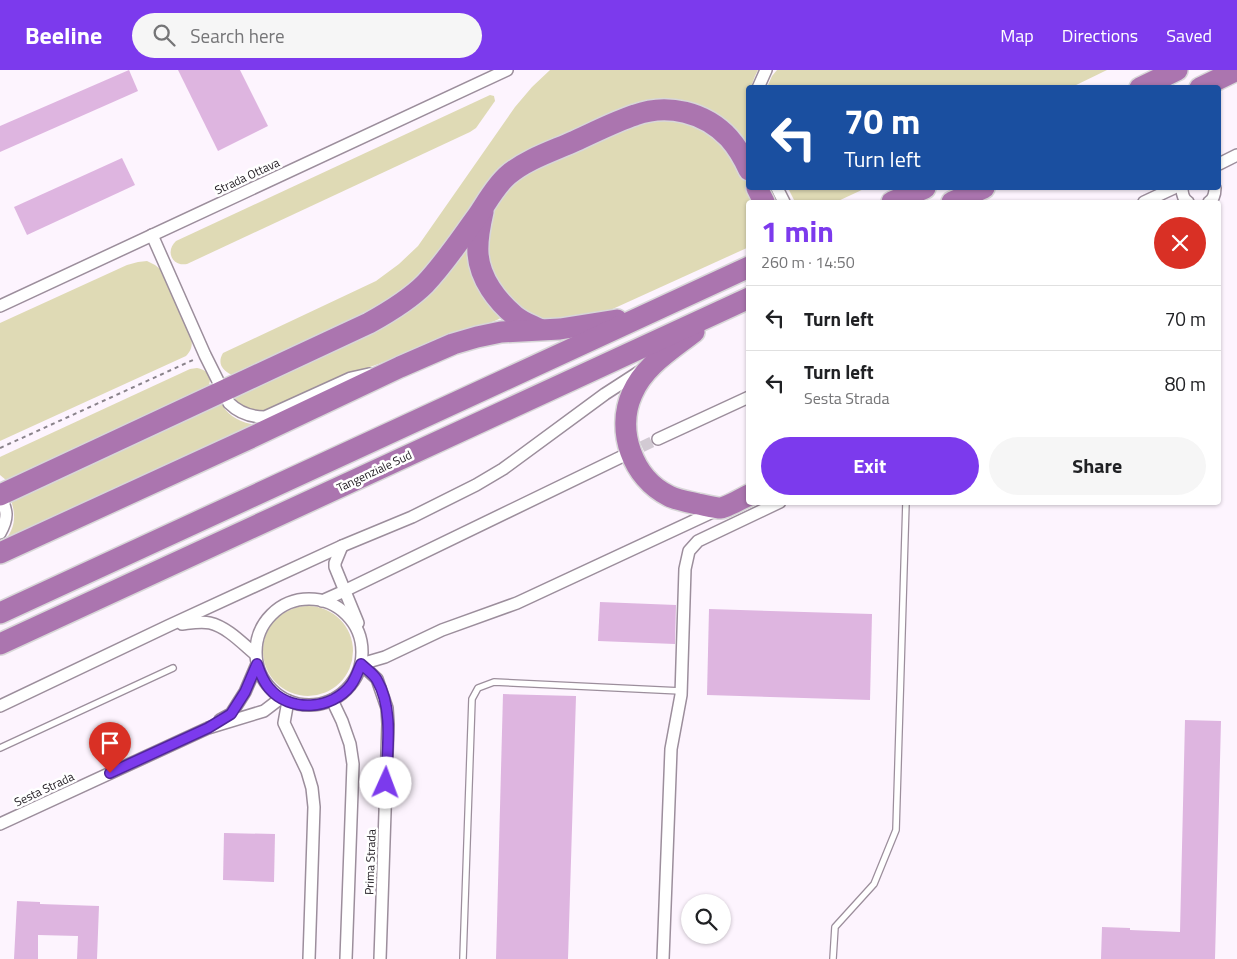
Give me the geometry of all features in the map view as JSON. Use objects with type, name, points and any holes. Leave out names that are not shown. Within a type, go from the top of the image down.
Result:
[{"type":"highway","points":[[1146,85],[1177,70]]},
{"type":"highway","points":[[1206,85],[1237,70]]},
{"type":"highway","points":[[0,494],[224,391],[389,312],[408,299],[440,267],[506,176],[522,165],[636,114],[666,109],[680,110],[706,120],[729,138],[738,149],[746,164]]},
{"type":"highway","points":[[897,200],[920,190]]},
{"type":"highway","points":[[957,200],[979,190]]},
{"type":"highway","points":[[485,206],[479,230],[478,254],[481,270],[495,296],[516,318],[539,330]]},
{"type":"highway","points":[[0,613],[746,268]]},
{"type":"highway","name":"Tangenziale Sud","points":[[0,644],[746,299]]},
{"type":"highway","points":[[720,311],[654,363],[641,377],[632,394],[626,413],[626,430],[631,455],[637,466],[656,488],[669,496],[721,508],[746,496]]},
{"type":"highway","points":[[0,553],[453,344],[501,332],[560,329],[645,316]]},
{"type":"street","name":"Strada Ottava","points":[[1,304],[506,70]]},
{"type":"street","points":[[759,85],[766,70]]},
{"type":"street","points":[[1221,163],[1237,155]]},
{"type":"street","points":[[1148,200],[1170,190]]},
{"type":"street","points":[[152,235],[205,355],[229,403],[234,409],[248,416],[265,417],[351,378],[400,367]]},
{"type":"street","points":[[0,706],[342,546],[412,517],[476,485],[502,469],[605,394],[654,363]]},
{"type":"street","points":[[658,439],[746,398]]},
{"type":"street","points":[[322,601],[623,456]]},
{"type":"street","points":[[0,494],[6,511],[6,519],[0,533]]},
{"type":"street","points":[[663,959],[671,749],[681,691],[685,569],[689,551],[698,541],[774,505]]},
{"type":"street","points":[[366,662],[353,622],[339,609],[322,601],[306,599],[290,603],[275,611],[264,623],[257,638],[256,659],[262,678],[270,689],[284,700],[298,705],[322,704],[342,694],[351,685],[366,662],[385,657],[442,630],[517,603],[721,508]]},
{"type":"street","points":[[342,546],[334,567],[358,621],[362,649]]},
{"type":"street","name":"Prima Strada","points":[[358,621],[366,662],[377,679],[387,708],[380,959]]},
{"type":"street","points":[[168,626],[196,622],[210,623],[221,627],[236,638],[256,659]]},
{"type":"street","name":"Sesta Strada","points":[[0,824],[208,728],[231,714],[245,692],[256,659]]},
{"type":"street","points":[[284,700],[284,723],[308,772],[314,808],[309,959]]},
{"type":"street","name":"Sesta Strada","points":[[208,728],[264,711],[284,700]]},
{"type":"street","name":"Prima Strada","points":[[332,700],[350,744],[352,764],[346,959]]},
{"type":"lane","points":[[833,959],[835,927],[874,884],[896,830],[906,505]]},
{"type":"lane","points":[[0,748],[173,668]]},
{"type":"lane","points":[[462,959],[472,700],[478,688],[494,682],[681,691]]},
{"type":"path","points":[[0,448],[205,355]]},
{"type":"shaded area","points":[[550,70],[758,70],[752,85],[746,85],[746,149],[696,107],[520,158],[425,274],[392,301],[232,375],[223,368],[220,360],[223,353],[376,281],[399,264],[418,246],[515,107]]},
{"type":"shaded area","points":[[777,70],[1107,70],[1076,85],[768,85]]},
{"type":"shaded area","points":[[490,95],[494,96],[495,101],[476,128],[470,132],[187,264],[174,261],[171,249],[176,241]]},
{"type":"shaded area","points":[[680,118],[717,137],[740,166],[746,180],[746,190],[751,190],[755,200],[746,200],[746,248],[595,317],[553,322],[531,317],[502,293],[485,257],[492,207],[516,177],[637,120]]},
{"type":"shaded area","points":[[789,190],[862,190],[840,200],[794,200]]},
{"type":"shaded area","points":[[470,236],[504,316],[482,326],[351,374],[273,410],[255,411],[244,407],[236,400],[232,394],[373,329]]},
{"type":"shaded area","points":[[147,261],[160,269],[191,338],[192,345],[188,354],[0,441],[0,323],[127,265]]},
{"type":"shaded area","points":[[197,368],[205,371],[210,378],[207,389],[16,479],[6,480],[0,475],[0,457],[190,369]]},
{"type":"shaded area","points":[[220,401],[225,410],[232,416],[252,426],[6,539],[12,529],[14,519],[10,498]]},
{"type":"shaded area","points":[[308,606],[325,609],[340,619],[350,634],[353,651],[350,668],[340,683],[325,693],[308,696],[291,693],[276,683],[266,668],[263,651],[266,634],[276,619],[291,609]]},
{"type":"building","points":[[129,70],[138,91],[0,152],[0,126]]},
{"type":"building","points":[[178,70],[240,70],[268,126],[218,151]]},
{"type":"building","points":[[122,158],[135,185],[27,235],[14,207]]},
{"type":"building","points":[[600,602],[676,605],[675,644],[598,641]]},
{"type":"building","points":[[709,609],[872,614],[870,700],[707,695]]},
{"type":"building","points":[[503,694],[576,696],[568,959],[496,959]]},
{"type":"building","points":[[1185,720],[1221,721],[1215,959],[1101,959],[1102,927],[1180,932]]},
{"type":"building","points":[[224,833],[275,834],[274,882],[223,880]]},
{"type":"building","points":[[17,901],[40,902],[40,904],[99,906],[97,959],[77,959],[78,936],[38,935],[38,959],[14,959]]},
{"type":"tunnel","points":[[627,454],[658,439]]},
{"type":"route","points":[[110,773],[208,728],[231,714],[245,692],[257,664],[262,678],[270,689],[281,698],[298,705],[310,706],[322,704],[342,694],[351,685],[361,664],[377,679],[387,708],[386,783]]}]
